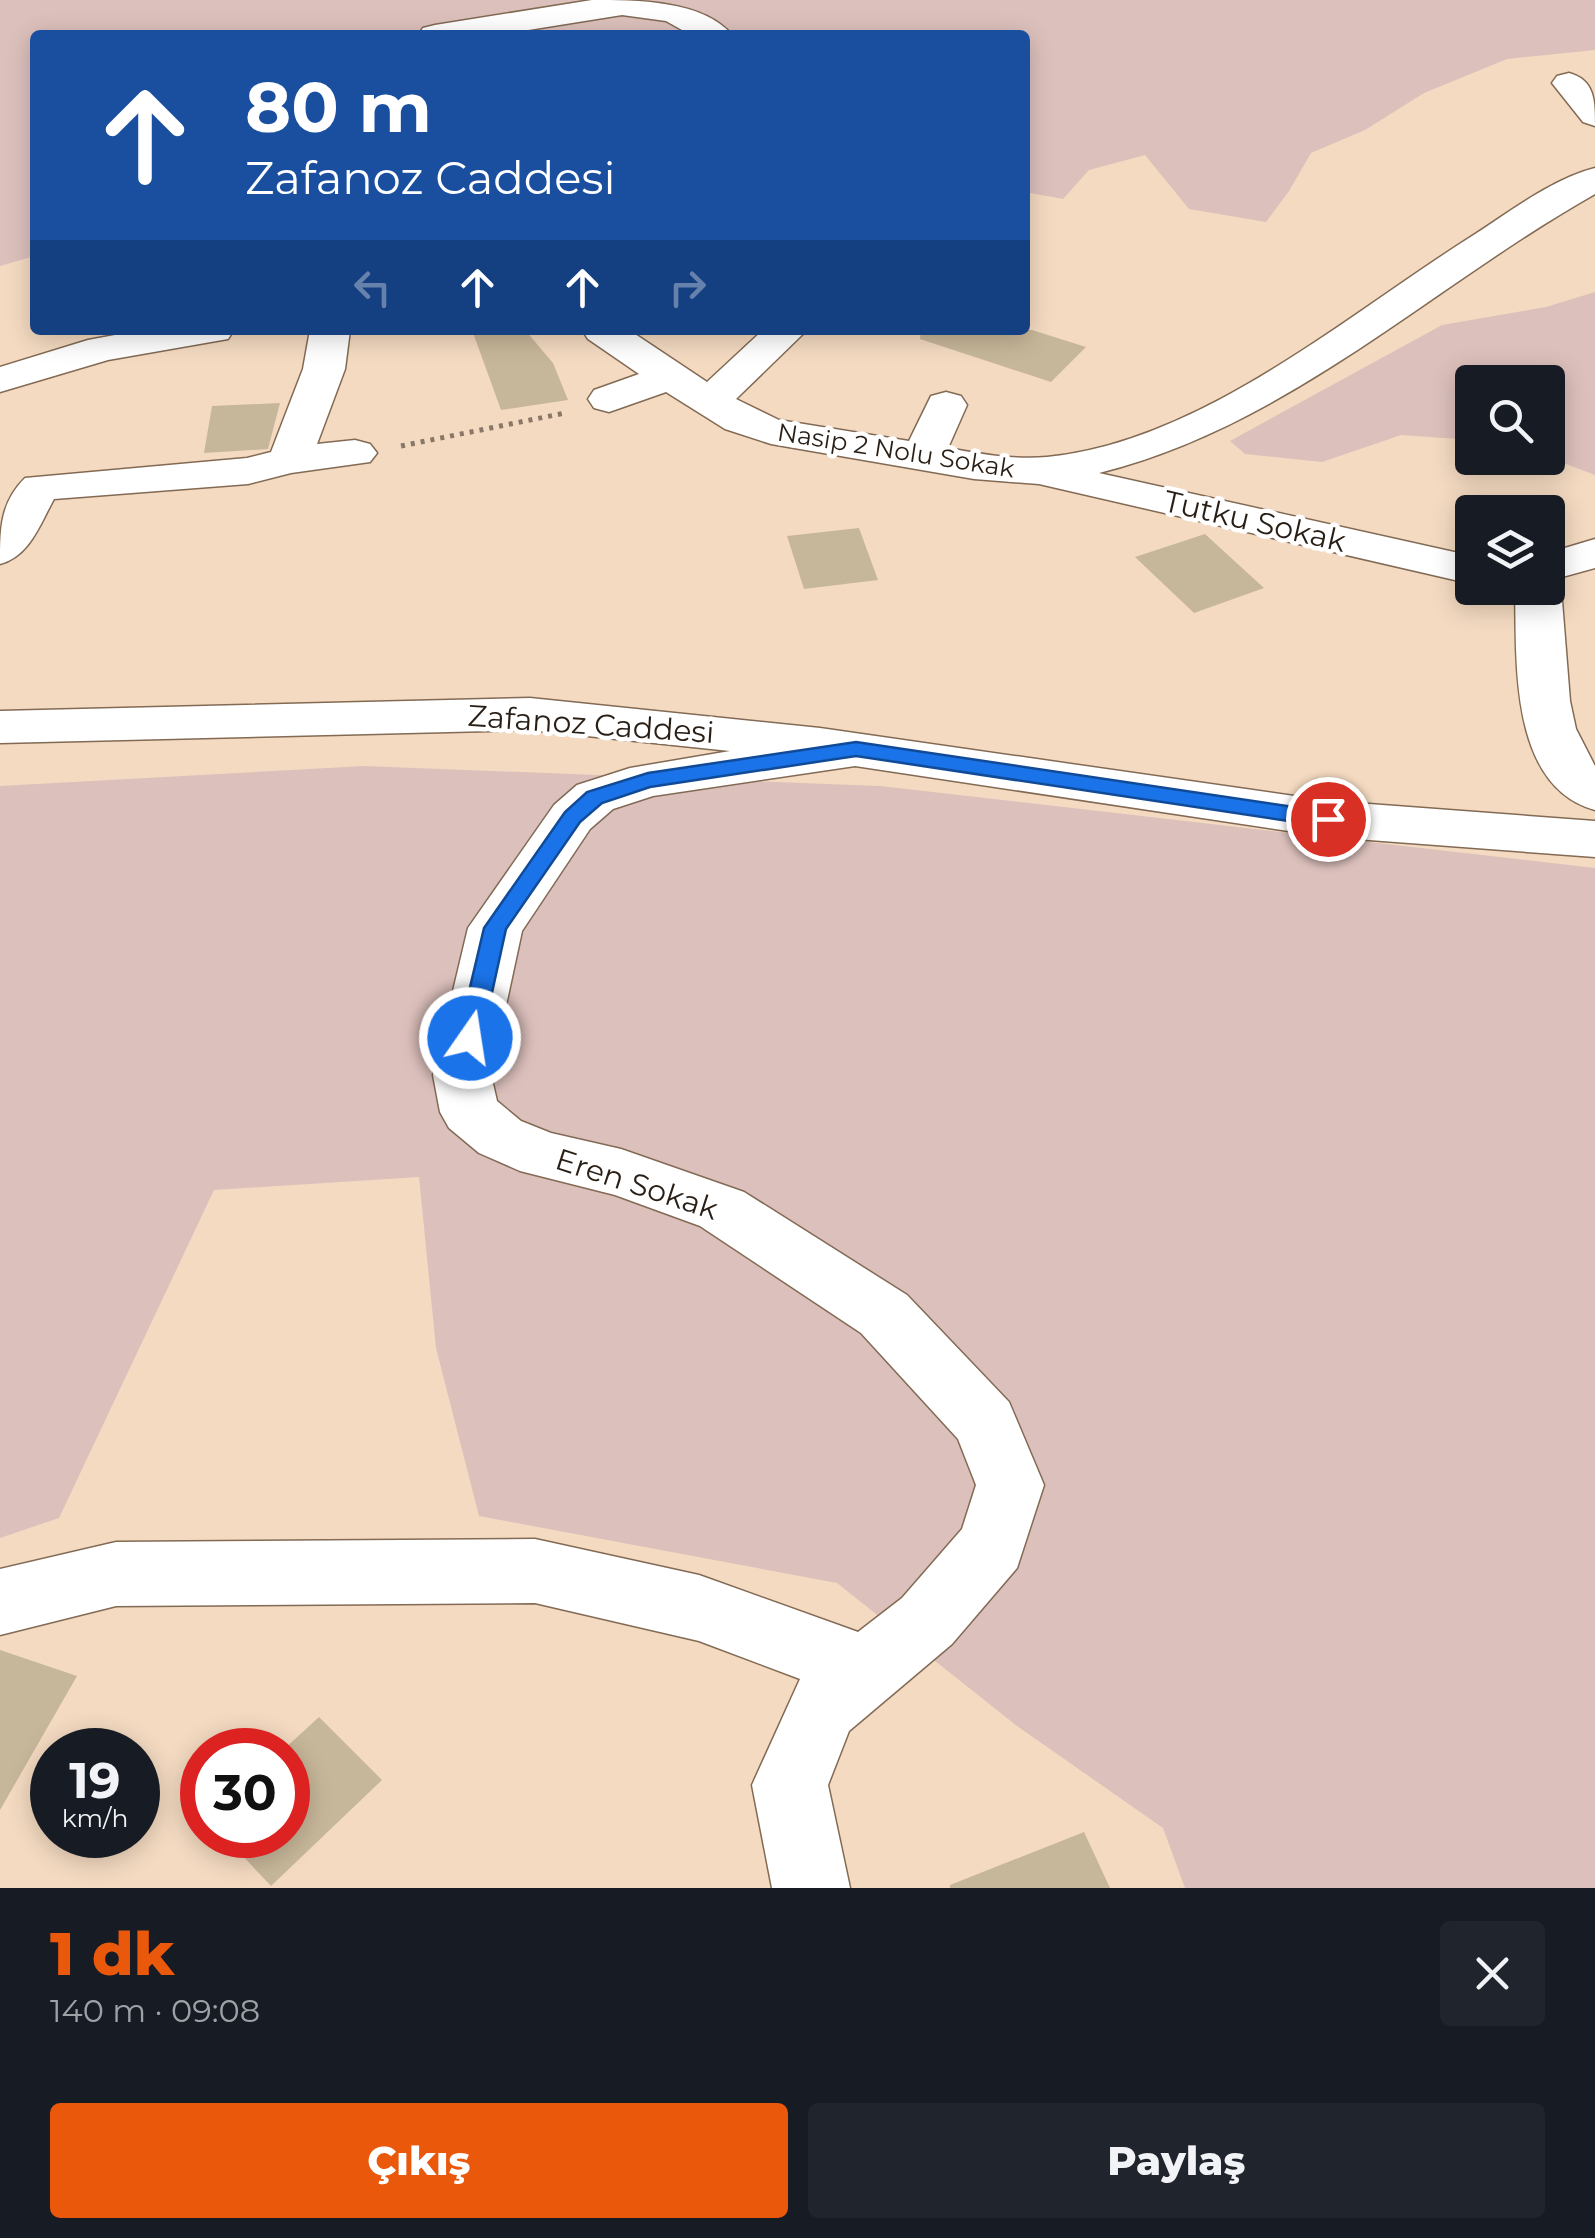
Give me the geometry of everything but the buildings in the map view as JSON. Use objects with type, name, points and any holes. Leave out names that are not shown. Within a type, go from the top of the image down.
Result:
[{"type":"street","points":[[466,30],[622,5],[675,12],[707,30]]},
{"type":"street","points":[[1568,83],[1595,115]]},
{"type":"street","name":"Nasip 2 Nolu Sokak","points":[[609,335],[740,420],[771,431],[991,469],[1038,472],[1148,448],[1213,421],[1371,324],[1436,274],[1595,179]]},
{"type":"street","points":[[0,380],[102,349],[185,335]]},
{"type":"street","points":[[289,460],[324,369],[329,335]]},
{"type":"street","points":[[712,400],[782,335]]},
{"type":"street","points":[[609,400],[670,378]]},
{"type":"street","points":[[924,457],[946,406]]},
{"type":"street","points":[[21,489],[248,471],[289,460],[355,453]]},
{"type":"street","name":"Tutku Sokak","points":[[1038,472],[1455,566]]},
{"type":"street","points":[[0,550],[25,517],[29,498],[21,489]]},
{"type":"street","points":[[1565,562],[1595,553]]},
{"type":"street","points":[[1540,605],[1551,732],[1560,758],[1578,784],[1595,792]]},
{"type":"street","name":"Zafanoz Caddesi","points":[[0,727],[530,714],[856,749],[1328,819],[1595,839]]},
{"type":"street","name":"Eren Sokak","points":[[811,1888],[790,1785],[822,1707],[927,1621],[992,1546],[1010,1485],[984,1422],[884,1314],[722,1209],[621,1173],[541,1154],[500,1137],[470,1112],[462,1075],[495,928],[572,817],[595,798],[648,780],[856,749]]},
{"type":"street","points":[[0,1602],[116,1574],[535,1571],[699,1608],[867,1670]]},
{"type":"path","points":[[355,453],[484,432],[609,400]]},
{"type":"shaded area","points":[[0,0],[1595,0],[1595,50],[1507,59],[1424,93],[1365,130],[1311,153],[1266,222],[1189,209],[1145,155],[1089,170],[1063,199],[1030,193],[1030,30],[30,30],[30,257],[0,266]]},
{"type":"shaded area","points":[[1595,292],[1595,475],[1565,464],[1565,365],[1455,365],[1455,439],[1401,435],[1322,462],[1245,454],[1230,441],[1442,325],[1546,307]]},
{"type":"shaded area","points":[[364,766],[880,786],[1595,868],[1595,1888],[1185,1888],[1163,1828],[1017,1726],[837,1583],[479,1516],[436,1348],[419,1177],[214,1190],[59,1518],[0,1538],[0,786]]},
{"type":"route","points":[[470,1038],[495,928],[572,817],[595,798],[648,780],[856,749],[1328,819]]}]
